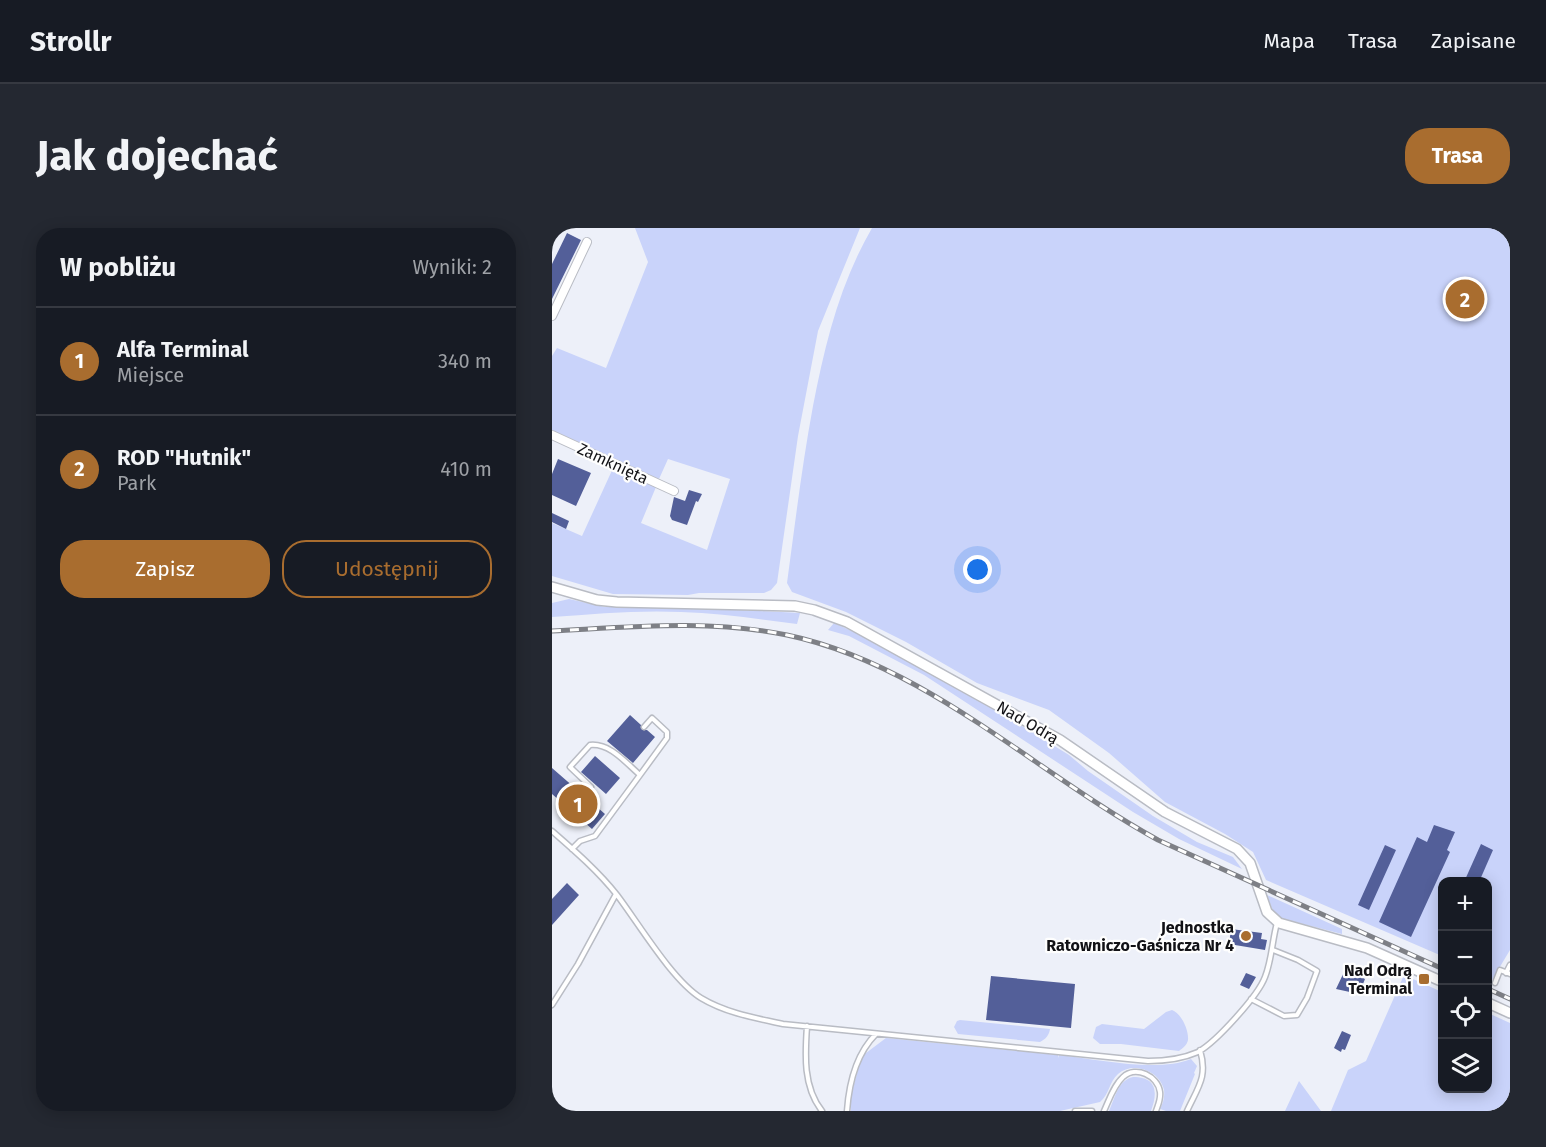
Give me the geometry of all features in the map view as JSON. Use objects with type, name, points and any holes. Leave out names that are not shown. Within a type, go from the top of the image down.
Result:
[{"type":"street","points":[[552,316],[587,242]]},
{"type":"street","name":"Zamknięta","points":[[552,435],[674,491]]},
{"type":"street","name":"Nad Odrą","points":[[557,588],[597,600],[617,602],[795,606],[847,622],[1060,740],[1160,809],[1237,849],[1249,861],[1266,910],[1277,922]]},
{"type":"street","points":[[1277,922],[1367,948],[1438,980]]},
{"type":"street","points":[[1492,1001],[1510,1013]]},
{"type":"lane","points":[[552,594],[557,588]]},
{"type":"lane","points":[[572,849],[580,842],[595,836],[667,738],[667,732],[652,718],[644,727]]},
{"type":"lane","points":[[591,786],[570,767],[590,745],[599,744],[607,747],[640,775]]},
{"type":"lane","points":[[552,831],[616,894],[675,974],[698,996],[716,1006],[754,1018],[807,1026],[1148,1061],[1171,1060],[1200,1050],[1220,1033],[1251,999],[1265,978],[1273,950],[1277,922]]},
{"type":"lane","points":[[552,1005],[578,964],[616,894]]},
{"type":"lane","points":[[1251,999],[1284,1016],[1298,1015],[1307,998],[1317,972],[1298,960],[1273,950]]},
{"type":"lane","points":[[1494,983],[1500,970],[1508,973],[1510,965]]},
{"type":"lane","points":[[807,1026],[806,1070],[816,1103],[822,1111]]},
{"type":"lane","points":[[847,1111],[848,1094],[858,1059],[864,1045],[876,1033]]},
{"type":"lane","points":[[1187,1111],[1204,1073],[1200,1050]]},
{"type":"lane","points":[[1104,1111],[1122,1077],[1134,1072],[1149,1076],[1159,1086],[1160,1097],[1156,1111]]},
{"type":"lane","points":[[1075,1111],[1092,1111]]},
{"type":"shaded area","points":[[635,228],[860,228],[818,331],[798,436],[777,583],[771,590],[764,593],[613,594],[552,576],[552,523],[582,536],[614,466],[656,487],[641,523],[707,550],[730,479],[668,459],[659,479],[552,430],[552,356],[557,348],[606,368],[648,262]]},
{"type":"shaded area","points":[[872,228],[1510,228],[1510,950],[1492,980],[1492,877],[1438,877],[1438,954],[1266,880],[1253,852],[1225,834],[1165,802],[1109,753],[1049,710],[977,683],[906,642],[846,612],[792,592],[787,583],[805,450],[818,383],[842,292]]},
{"type":"shaded area","points":[[569,599],[605,607],[681,607],[800,613],[797,624],[725,615],[665,612],[552,617],[552,603]]},
{"type":"shaded area","points":[[834,623],[874,641],[1009,718],[1069,755],[1153,816],[1197,842],[1233,857],[1242,869],[1179,839],[1133,812],[924,675],[849,636],[828,630]]},
{"type":"shaded area","points":[[1267,895],[1342,929],[1342,934],[1280,918],[1272,909]]},
{"type":"shaded area","points":[[1404,975],[1438,990],[1438,1093],[1492,1093],[1492,1015],[1510,1023],[1510,1111],[1331,1111],[1348,1070],[1366,1061]]},
{"type":"shaded area","points":[[1172,1010],[1181,1018],[1188,1036],[1187,1043],[1179,1051],[1121,1044],[1100,1044],[1093,1038],[1096,1027],[1102,1024],[1144,1029]]},
{"type":"shaded area","points":[[960,1020],[1050,1029],[1047,1037],[1040,1042],[958,1034],[954,1027]]},
{"type":"shaded area","points":[[886,1038],[1126,1064],[1161,1065],[1191,1059],[1197,1066],[1180,1111],[1160,1109],[1164,1095],[1161,1083],[1152,1073],[1131,1068],[1118,1074],[1100,1102],[1060,1111],[851,1111],[849,1102],[862,1056]]},
{"type":"shaded area","points":[[1133,1077],[1147,1080],[1154,1087],[1155,1098],[1151,1111],[1109,1111],[1120,1086]]},
{"type":"shaded area","points":[[1299,1081],[1321,1111],[1285,1111]]},
{"type":"building","points":[[567,233],[581,240],[552,299],[552,264]]},
{"type":"building","points":[[558,459],[591,473],[576,506],[552,495],[552,474]]},
{"type":"building","points":[[689,490],[702,494],[698,502],[696,501],[687,525],[672,520],[670,516],[674,497],[685,501]]},
{"type":"building","points":[[552,513],[569,521],[566,529],[552,522]]},
{"type":"building","points":[[630,715],[641,725],[642,730],[647,730],[655,737],[633,763],[607,741]]},
{"type":"building","points":[[595,756],[620,778],[606,794],[581,772]]},
{"type":"building","points":[[552,768],[605,814],[592,829],[552,794]]},
{"type":"building","points":[[1434,825],[1455,832],[1447,850],[1450,852],[1411,937],[1379,922],[1417,837],[1427,842]]},
{"type":"building","points":[[1481,844],[1493,850],[1481,877],[1466,877]]},
{"type":"building","points":[[1385,845],[1396,850],[1369,910],[1358,905]]},
{"type":"building","points":[[567,883],[579,895],[552,925],[552,899]]},
{"type":"building","name":"Jednostka Ratowniczo-Gaśnicza Nr 4","points":[[1231,929],[1262,933],[1261,939],[1267,940],[1265,950],[1229,944]]},
{"type":"building","points":[[1345,970],[1365,979],[1359,994],[1336,989]]},
{"type":"building","points":[[1246,973],[1256,977],[1249,989],[1240,985]]},
{"type":"building","points":[[991,976],[1075,984],[1071,1028],[986,1020]]},
{"type":"building","points":[[1342,1031],[1351,1035],[1345,1050],[1342,1049],[1341,1052],[1334,1048]]},
{"type":"railway","points":[[552,631],[640,626],[729,627],[787,635],[838,649],[886,670],[933,695],[1158,840],[1438,967]]},
{"type":"railway","points":[[1492,991],[1510,999]]},
{"type":"place","name":"ROD \"Hutnik\"","points":[[1465,299]]},
{"type":"place","name":"Alfa Terminal","points":[[578,804]]},
{"type":"place","name":"Jednostka Ratowniczo-Gaśnicza Nr 4","points":[[1246,936]]},
{"type":"place","name":"Nad Odrą Terminal","points":[[1424,979]]}]
